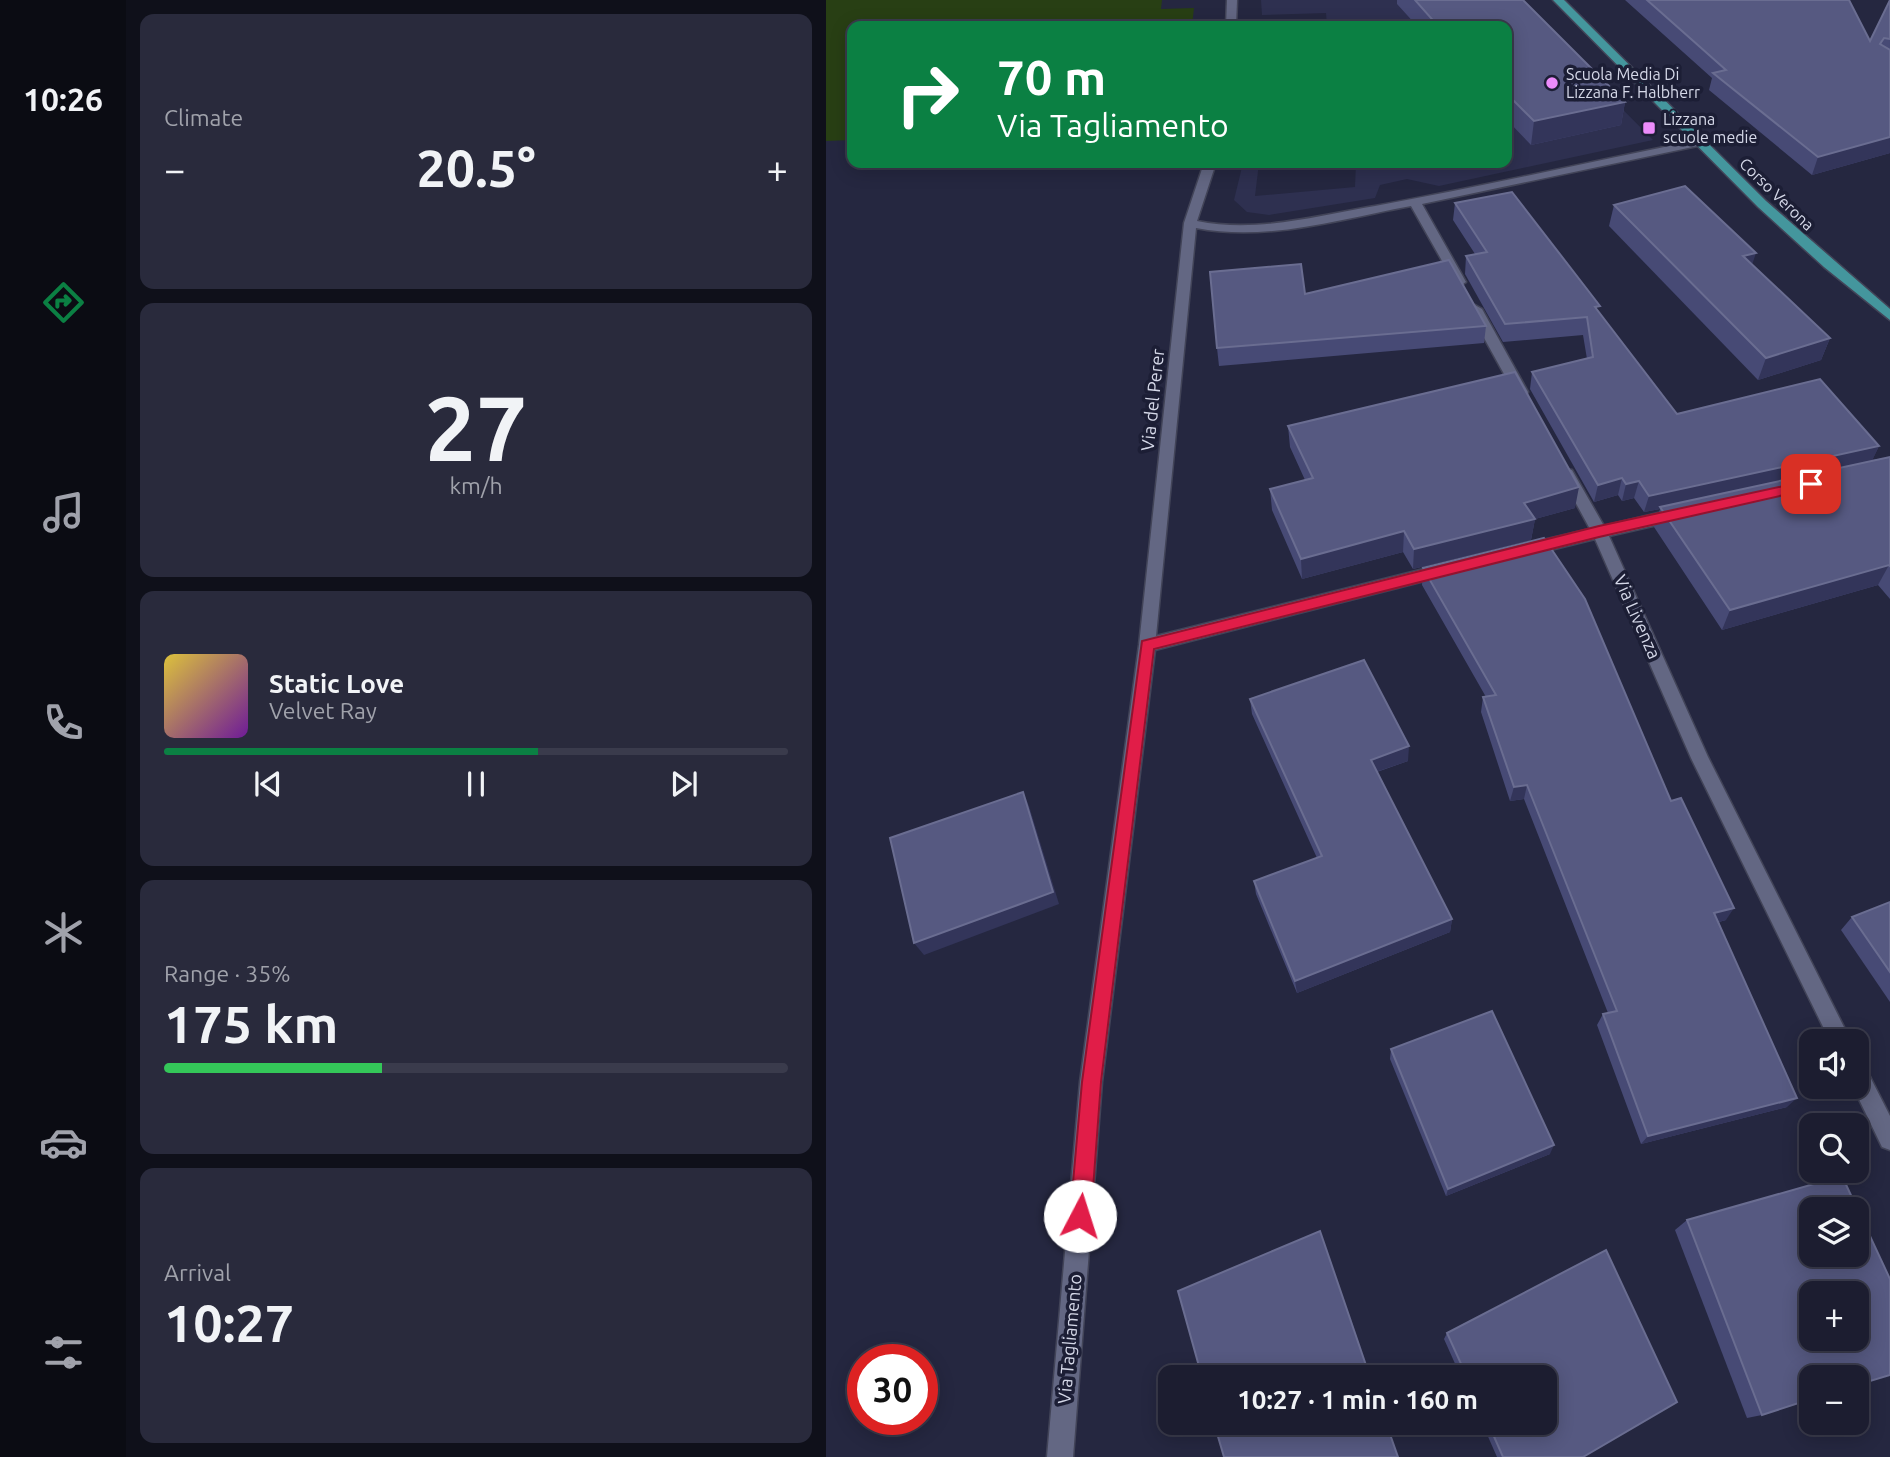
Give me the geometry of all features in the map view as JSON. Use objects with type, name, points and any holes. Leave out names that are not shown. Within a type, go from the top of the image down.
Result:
[{"type":"main road","name":"Corso Verona","points":[[1558,0],[1772,212],[1890,316]]},
{"type":"street","points":[[1231,21],[1232,0]]},
{"type":"street","points":[[1190,223],[1225,230],[1266,229],[1415,202],[1703,142]]},
{"type":"street","name":"Via del Perer","points":[[1147,645],[1190,223],[1208,168]]},
{"type":"street","points":[[1415,202],[1531,410]]},
{"type":"street","name":"Via Livenza","points":[[1558,458],[1599,531],[1700,758],[1835,1029]]},
{"type":"street","points":[[1506,555],[1692,511]]},
{"type":"street","points":[[1147,645],[1466,565]]},
{"type":"street","name":"Via Tagliamento","points":[[1060,1457],[1091,1082],[1147,645]]},
{"type":"street","points":[[1869,1096],[1890,1139]]},
{"type":"shaded area","name":"Scuola Media Di Lizzana F. Halbherr","points":[[1261,0],[1514,0],[1653,140],[1439,186],[1407,179],[1380,185],[1375,198],[1269,215],[1247,212],[1234,200],[1242,168],[1258,168],[1255,196],[1355,187],[1356,168],[1512,168],[1512,21],[1327,21],[1326,13],[1262,15]]},
{"type":"green space","points":[[826,0],[1162,0],[1161,9],[1194,8],[1193,21],[847,21],[847,140],[826,141]]},
{"type":"building","name":"Scuola Media Di Lizzana F. Halbherr","points":[[1415,0],[1523,0],[1625,102],[1534,121],[1512,99],[1512,21],[1434,21]]},
{"type":"building","points":[[1647,0],[1849,0],[1870,41],[1890,0],[1890,39],[1884,38],[1880,44],[1890,50],[1890,137],[1818,157],[1713,73],[1726,70]]},
{"type":"building","points":[[1685,186],[1756,253],[1743,256],[1830,338],[1766,358],[1614,205]]},
{"type":"building","points":[[1512,192],[1600,306],[1595,307],[1677,414],[1820,379],[1879,446],[1649,496],[1639,481],[1626,484],[1622,478],[1598,485],[1532,372],[1593,357],[1587,317],[1505,324],[1466,256],[1487,252],[1455,203]]},
{"type":"building","points":[[1449,260],[1486,326],[1217,348],[1210,272],[1301,264],[1305,294]]},
{"type":"building","points":[[1515,372],[1579,487],[1524,503],[1535,519],[1414,549],[1404,531],[1301,559],[1270,489],[1313,478],[1288,426]]},
{"type":"building","points":[[1890,457],[1890,566],[1730,610],[1660,507]]},
{"type":"building","points":[[1544,538],[1585,599],[1671,801],[1681,798],[1734,908],[1714,913],[1797,1098],[1648,1136],[1603,1014],[1617,1011],[1527,785],[1514,787],[1483,697],[1496,695],[1423,568]]},
{"type":"building","points":[[1364,660],[1409,746],[1371,760],[1452,919],[1295,981],[1254,881],[1322,856],[1250,699]]},
{"type":"building","points":[[1023,792],[1053,892],[914,943],[890,838]]},
{"type":"building","points":[[1890,902],[1890,972],[1852,917]]},
{"type":"building","points":[[1492,1011],[1554,1145],[1448,1189],[1391,1049]]},
{"type":"building","points":[[1817,1183],[1845,1183],[1852,1197],[1799,1197],[1799,1267],[1869,1267],[1869,1234],[1890,1279],[1890,1375],[1869,1381],[1869,1365],[1799,1365],[1799,1403],[1762,1415],[1687,1220]]},
{"type":"building","points":[[1320,1231],[1366,1365],[1199,1365],[1178,1291]]},
{"type":"building","points":[[1606,1250],[1677,1402],[1583,1457],[1503,1457],[1493,1435],[1557,1435],[1557,1365],[1462,1365],[1447,1333]]},
{"type":"building","points":[[1218,1435],[1390,1435],[1398,1457],[1224,1457]]},
{"type":"place","name":"Scuola Media Di Lizzana F. Halbherr","points":[[1552,83]]},
{"type":"place","name":"Lizzana scuole medie","points":[[1649,128]]},
{"type":"route","points":[[1080,1216],[1091,1082],[1147,645],[1599,531],[1811,484]]}]
